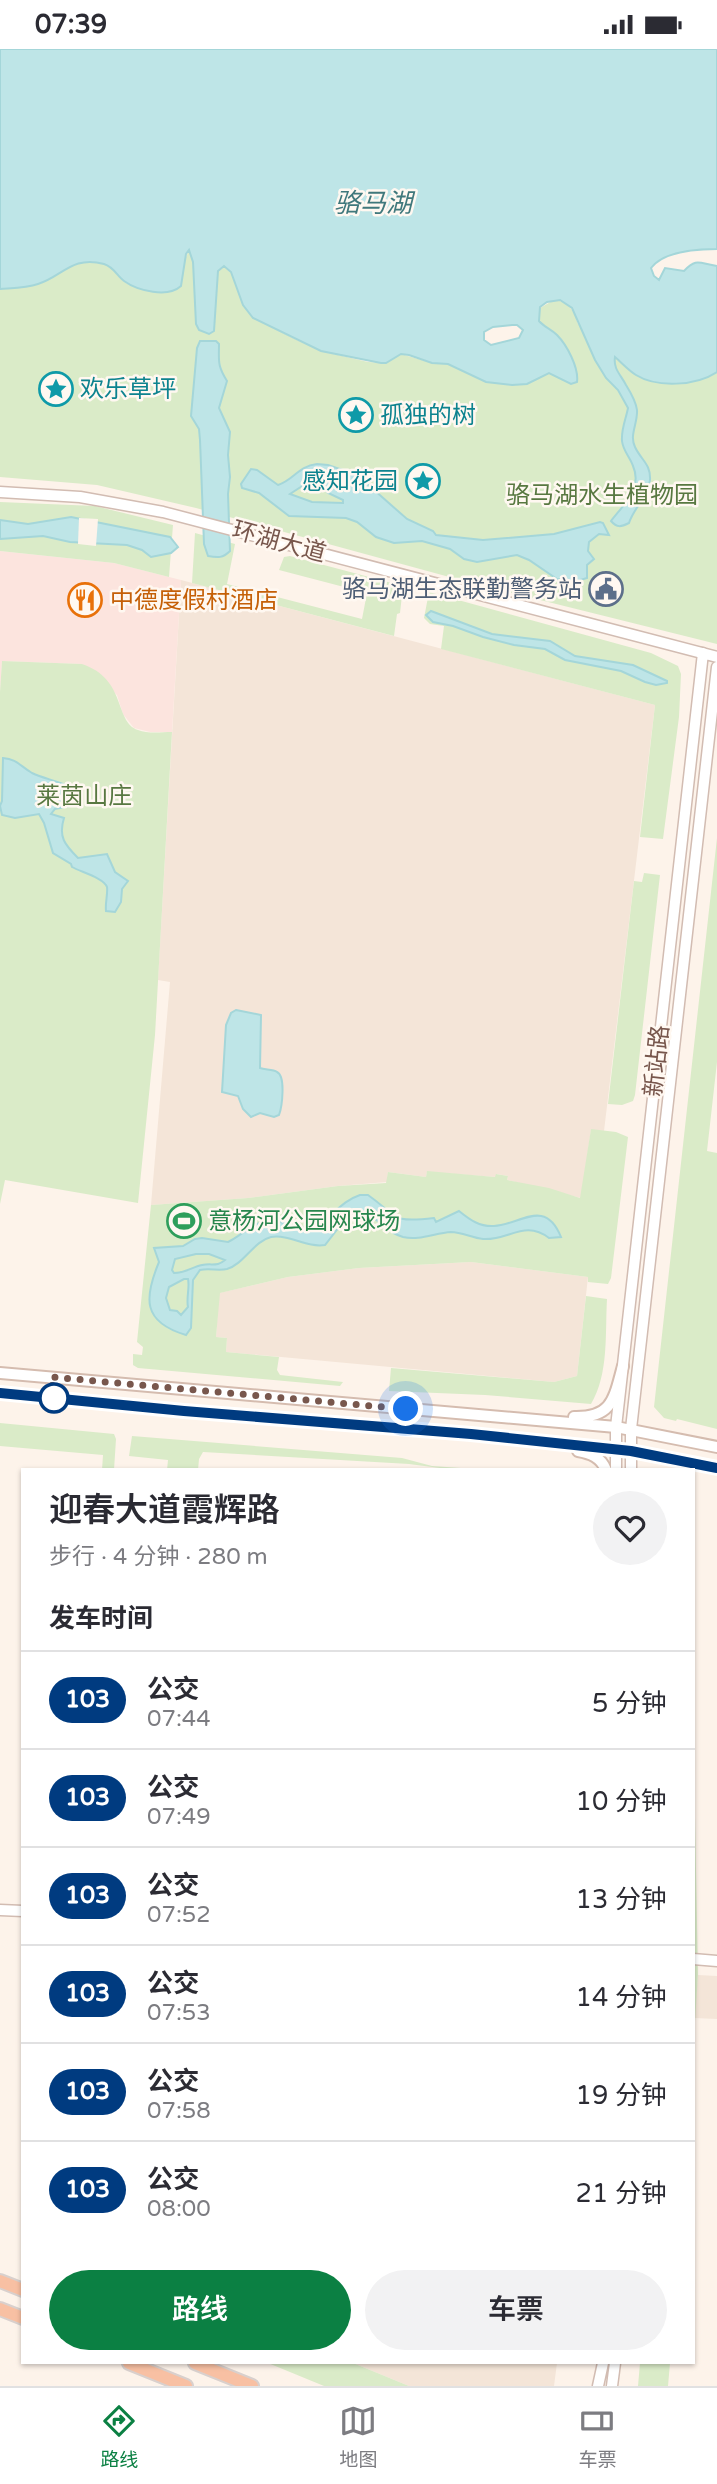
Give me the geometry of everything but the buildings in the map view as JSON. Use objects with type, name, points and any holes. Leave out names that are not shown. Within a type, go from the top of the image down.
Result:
[{"type":"highway","points":[[0,2281],[21,2289]]},
{"type":"highway","points":[[0,2309],[21,2317]]},
{"type":"highway","points":[[131,2364],[186,2386]]},
{"type":"highway","points":[[197,2364],[251,2386]]},
{"type":"main road","points":[[458,1414],[589,1417],[608,1408],[614,1400],[623,1366]]},
{"type":"main road","points":[[0,1373],[616,1427],[717,1447]]},
{"type":"main road","points":[[0,1393],[471,1434],[631,1451],[717,1468]]},
{"type":"main road","points":[[545,1442],[546,1421]]},
{"type":"main road","points":[[471,1434],[588,1453],[599,1458],[605,1468]]},
{"type":"street","name":"环湖大道","points":[[0,492],[80,496],[197,520],[717,657]]},
{"type":"street","name":"新站路","points":[[616,1468],[616,1427],[703,653]]},
{"type":"street","name":"新站路","points":[[631,1468],[631,1429],[717,667]]},
{"type":"street","points":[[0,1910],[21,1911]]},
{"type":"street","points":[[695,1959],[717,1961]]},
{"type":"street","points":[[599,2386],[603,2364]]},
{"type":"street","points":[[614,2386],[615,2364]]},
{"type":"shaded area","points":[[0,551],[114,563],[181,580],[172,732],[150,732],[134,728],[123,714],[117,695],[82,664],[2,661],[0,692]]},
{"type":"shaded area","points":[[181,580],[655,705],[604,1131],[591,1130],[581,1198],[507,1180],[508,1176],[497,1174],[496,1177],[427,1172],[426,1177],[388,1172],[387,1182],[248,1198],[151,1205],[170,982],[158,980]]},
{"type":"shaded area","points":[[471,1262],[588,1277],[577,1376],[554,1382],[226,1352],[227,1338],[216,1337],[219,1293],[288,1277],[359,1268]]},
{"type":"shaded area","points":[[698,1975],[717,1976],[717,2019],[695,2018]]},
{"type":"shaded area","points":[[355,2364],[557,2364],[554,2386],[409,2386]]},
{"type":"green space","name":"骆马湖水生植物园","points":[[189,250],[193,262],[196,324],[209,334],[214,331],[218,271],[224,266],[231,272],[263,323],[321,351],[368,362],[386,363],[401,354],[432,363],[448,364],[486,382],[512,385],[549,373],[571,384],[576,370],[556,334],[539,321],[540,308],[554,300],[567,305],[573,311],[578,324],[638,376],[712,375],[717,372],[717,644],[464,581],[196,508],[97,485],[0,477],[0,289],[37,285],[73,266],[87,262],[109,267],[131,285],[159,291],[184,262]]},
{"type":"green space","points":[[0,502],[95,506],[173,525],[169,577],[114,563],[0,551]]},
{"type":"green space","points":[[195,533],[235,544],[227,584],[362,619],[367,593],[279,570],[284,557],[290,556],[403,586],[394,636],[192,583]]},
{"type":"green space","points":[[429,592],[651,653],[678,666],[681,674],[679,717],[663,839],[640,837],[655,705],[441,649],[444,626],[430,624],[424,618]]},
{"type":"green space","name":"莱茵山庄","points":[[2,661],[82,664],[106,680],[131,725],[146,732],[172,732],[155,1035],[138,1203],[5,1180],[0,1204]]},
{"type":"green space","points":[[717,838],[717,1062],[707,1151],[717,1153],[717,1429],[664,1418],[654,1407]]},
{"type":"green space","points":[[644,873],[660,875],[635,1095],[633,1101],[622,1105],[608,1104],[634,881],[642,882]]},
{"type":"green space","points":[[591,1129],[616,1132],[628,1137],[611,1278],[608,1284],[588,1282],[588,1277],[471,1262],[359,1268],[288,1277],[220,1293],[216,1337],[227,1338],[226,1352],[279,1357],[277,1370],[280,1375],[343,1382],[340,1386],[138,1368],[133,1365],[133,1354],[142,1355],[143,1347],[137,1342],[151,1205],[386,1183],[388,1172],[426,1177],[427,1171],[508,1176],[507,1180],[549,1188],[580,1198]]},
{"type":"green space","points":[[586,1296],[607,1299],[603,1367],[601,1380],[591,1404],[485,1395],[389,1391],[391,1368],[554,1382],[577,1376]]},
{"type":"green space","points":[[0,1423],[114,1434],[114,1468],[102,1468],[103,1455],[0,1446]]},
{"type":"green space","points":[[132,1436],[402,1458],[432,1466],[461,1468],[203,1452],[198,1468],[167,1468],[168,1460],[129,1456]]},
{"type":"green space","points":[[695,1817],[698,1975],[695,2021]]},
{"type":"green space","points":[[270,2364],[355,2364],[409,2386],[324,2386]]},
{"type":"green space","points":[[640,2364],[670,2364],[668,2386],[638,2386]]},
{"type":"water","name":"骆马湖","points":[[0,49],[717,49],[717,249],[672,255],[651,268],[659,280],[665,268],[684,271],[692,264],[717,266],[717,372],[688,383],[655,382],[636,375],[615,357],[616,368],[636,407],[633,442],[650,475],[647,492],[629,523],[624,525],[617,526],[611,521],[634,489],[633,466],[622,441],[628,408],[595,360],[572,308],[560,300],[547,302],[540,307],[539,321],[565,345],[572,357],[577,382],[571,384],[549,373],[527,384],[512,385],[486,382],[448,364],[432,363],[409,355],[401,354],[381,363],[321,351],[253,318],[243,305],[231,272],[224,266],[218,271],[214,331],[209,334],[199,330],[196,324],[193,262],[189,250],[181,286],[169,292],[137,288],[124,281],[107,265],[93,262],[75,265],[38,284],[0,289]],"holes":[[[517,325],[523,330],[519,338],[491,345],[484,340],[484,332],[493,327]]]},
{"type":"water","points":[[200,341],[216,341],[219,344],[220,367],[227,381],[219,408],[230,432],[230,551],[218,557],[208,556],[204,544],[199,429],[191,416],[197,348]]},
{"type":"water","points":[[311,465],[328,465],[357,475],[407,519],[436,535],[483,540],[554,534],[600,522],[609,535],[599,534],[589,542],[588,551],[594,559],[587,565],[587,578],[577,581],[557,579],[517,555],[477,562],[464,559],[450,549],[422,541],[394,543],[376,537],[357,522],[346,518],[289,516],[259,493],[242,488],[241,484],[251,469],[257,470],[278,485]],"holes":[[[310,481],[316,481],[328,493],[343,500],[343,503],[312,502],[290,494]]]},
{"type":"water","points":[[71,517],[170,537],[178,547],[171,553],[151,557],[142,550],[127,545],[70,542],[43,536],[0,539],[0,520],[28,524]]},
{"type":"water","points":[[431,611],[492,634],[550,641],[575,656],[633,665],[667,683],[656,685],[621,671],[565,660],[545,649],[514,645],[433,622],[426,615]]},
{"type":"water","points":[[3,758],[15,761],[32,773],[67,786],[78,794],[79,800],[75,805],[55,809],[51,814],[64,818],[64,840],[78,858],[107,854],[115,872],[128,881],[122,889],[121,902],[115,912],[106,911],[105,884],[72,867],[53,853],[39,814],[15,818],[2,815],[0,806]]},
{"type":"water","points":[[236,1010],[261,1015],[260,1068],[277,1072],[282,1079],[280,1111],[279,1115],[274,1117],[260,1113],[251,1117],[243,1109],[238,1096],[222,1092],[226,1025],[231,1013]]},
{"type":"water","points":[[368,1195],[396,1217],[409,1220],[434,1218],[436,1222],[459,1211],[475,1222],[494,1226],[540,1216],[555,1225],[561,1237],[549,1238],[532,1230],[524,1230],[492,1239],[451,1232],[409,1238],[395,1234],[369,1216],[350,1213],[325,1245],[271,1237],[259,1243],[233,1266],[224,1270],[200,1270],[193,1280],[191,1328],[186,1335],[172,1330],[154,1316],[149,1297],[159,1262],[154,1248],[183,1246],[202,1238],[228,1242],[256,1224],[267,1221],[303,1227],[315,1226],[353,1198]],"holes":[[[209,1254],[225,1260],[174,1273],[172,1270],[175,1259]],[[188,1279],[188,1307],[181,1315],[170,1310],[166,1298],[169,1287]]]},
{"type":"pier","points":[[79,518],[98,519],[96,546],[78,544]]},
{"type":"bus line","name":"103","points":[[0,1393],[471,1434],[631,1451],[717,1468]]},
{"type":"place","name":"欢乐草坪","points":[[56,389]]},
{"type":"place","name":"孤独的树","points":[[356,415]]},
{"type":"place","name":"感知花园","points":[[423,481]]},
{"type":"place","name":"骆马湖生态联勤警务站","points":[[606,589]]},
{"type":"place","name":"中德度假村酒店","points":[[85,600]]},
{"type":"place","name":"意杨河公园网球场","points":[[184,1221]]},
{"type":"route","points":[[54,1398],[51,1377],[406,1409]]}]
